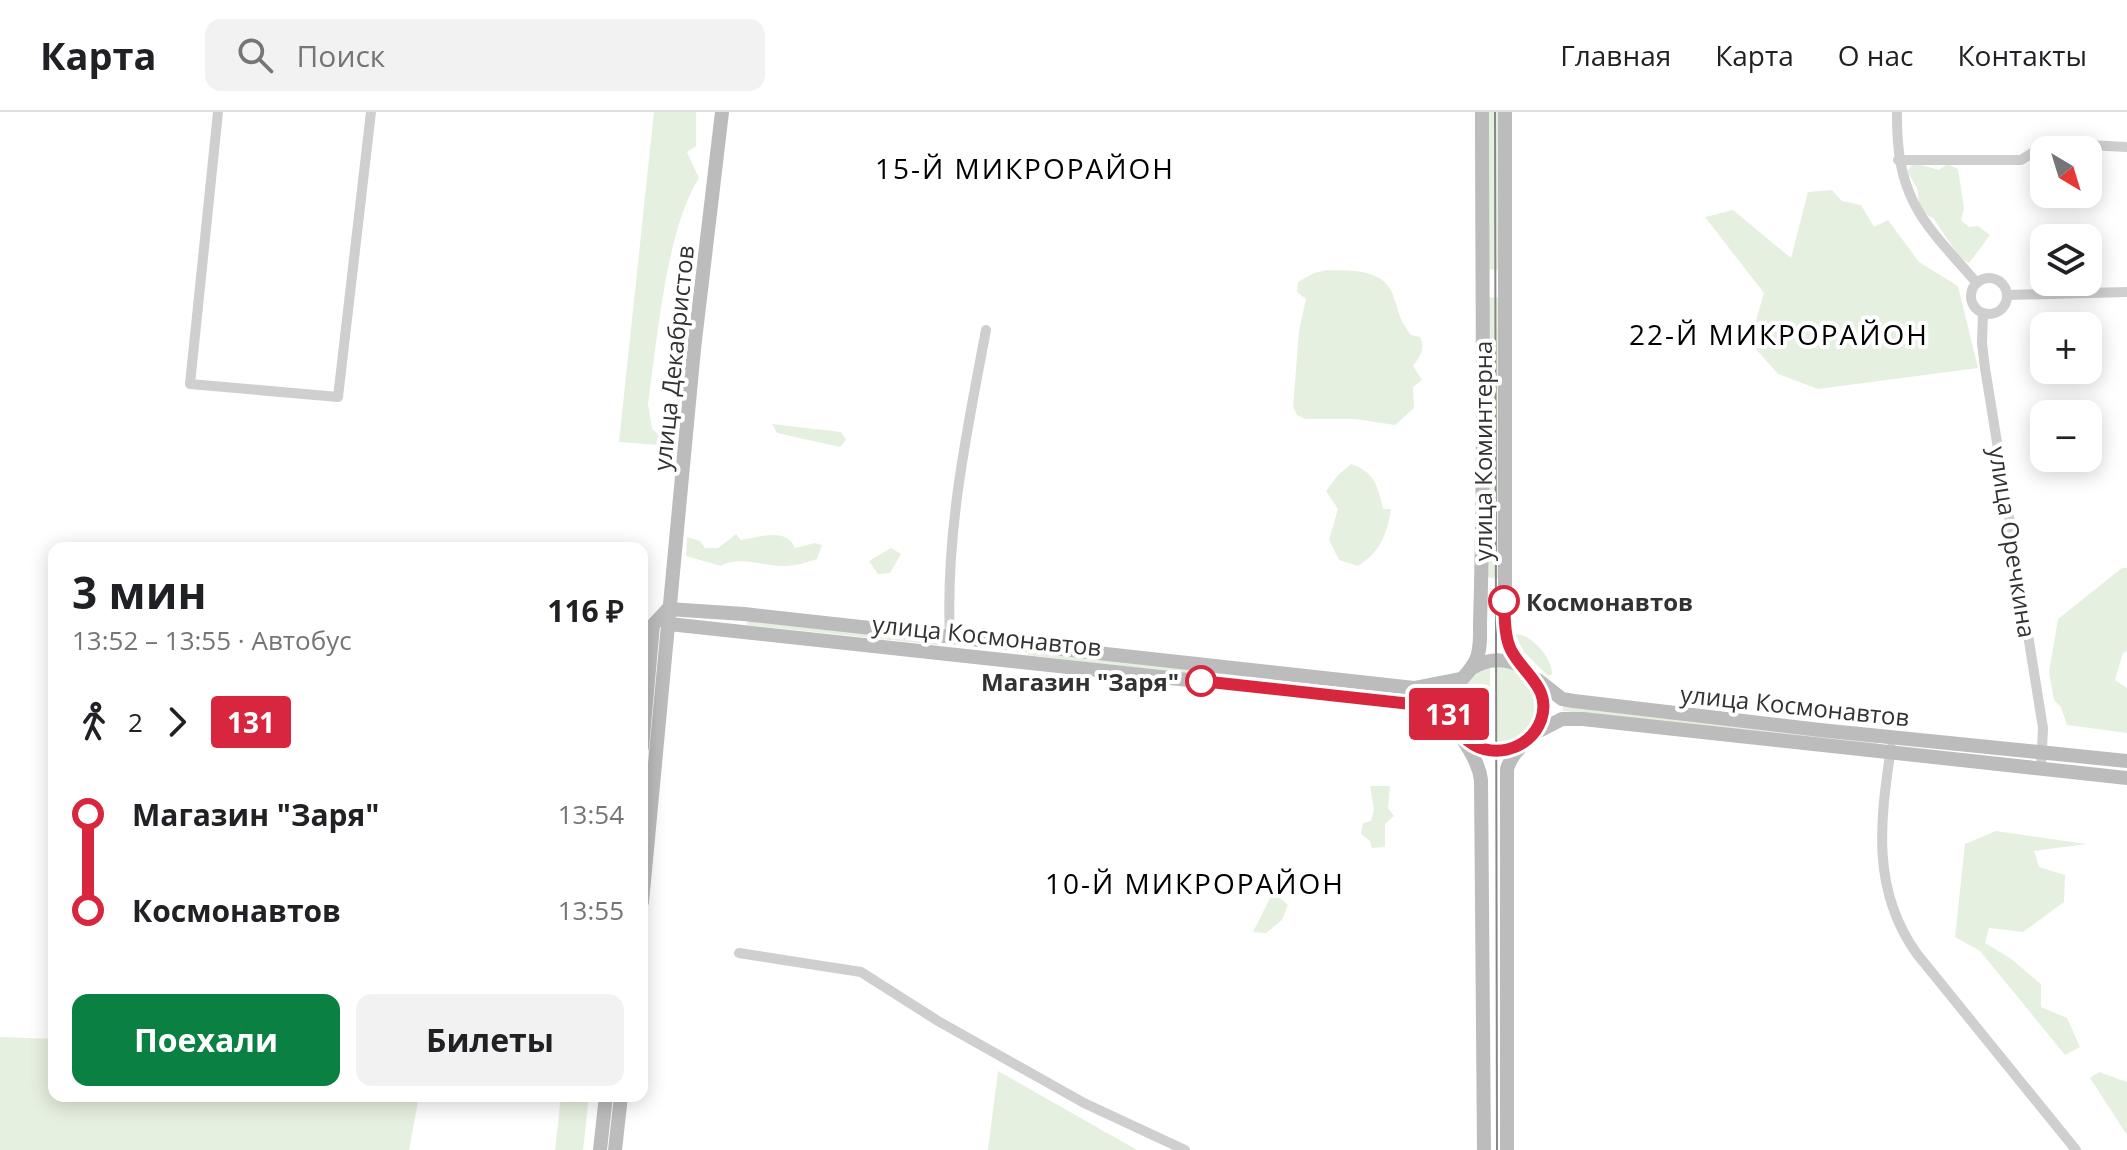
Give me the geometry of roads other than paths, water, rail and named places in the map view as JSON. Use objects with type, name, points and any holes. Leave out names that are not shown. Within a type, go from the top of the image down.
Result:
[{"type":"street","points":[[218,112],[190,384],[338,397],[371,112]]},
{"type":"street","name":"улица Декабристов","points":[[648,827],[694,349],[722,112]]},
{"type":"street","name":"улица Коминтерна","points":[[1472,668],[1479,644],[1482,559],[1482,112]]},
{"type":"street","name":"улица Коминтерна","points":[[1505,112],[1505,619],[1511,650],[1540,688],[1543,707],[1534,733]]},
{"type":"street","name":"улица Оречкина","points":[[1897,112],[1898,160],[1908,194],[1916,209],[1977,283],[1972,289],[1972,300],[1983,314],[1985,368],[2043,728],[2041,769]]},
{"type":"street","points":[[1898,160],[2021,160],[2048,143],[2127,147]]},
{"type":"street","points":[[1977,283],[1995,279],[2004,285],[2008,295],[2006,305],[2001,310],[1995,314],[1983,314]]},
{"type":"street","points":[[2008,295],[2127,292]]},
{"type":"street","points":[[950,637],[952,534],[986,330]]},
{"type":"street","points":[[742,631],[744,614]]},
{"type":"street","name":"улица Космонавтов","points":[[669,616],[744,614],[1414,688],[1460,679]]},
{"type":"street","points":[[648,628],[669,616]]},
{"type":"street","name":"улица Космонавтов","points":[[669,616],[742,631],[1411,704],[1431,703],[1449,713],[1464,737],[1481,748],[1501,751],[1520,745]]},
{"type":"street","name":"улица Космонавтов","points":[[1472,668],[1486,661],[1502,660],[1522,667],[1557,696],[1574,701],[1892,738],[2127,761]]},
{"type":"street","points":[[1472,668],[1460,679],[1452,703],[1458,729],[1476,757],[1481,780],[1484,1150]]},
{"type":"street","points":[[1260,687],[1262,670]]},
{"type":"street","name":"улица Космонавтов","points":[[1534,733],[1562,719],[1583,719],[2127,778]]},
{"type":"street","points":[[1507,1150],[1507,780],[1509,763],[1520,745],[1534,733]]},
{"type":"street","points":[[1892,738],[1882,838],[1888,899],[1896,920],[1917,954],[2076,1150]]},
{"type":"street","points":[[739,953],[861,972],[938,1021],[1084,1103],[1185,1150]]},
{"type":"street","points":[[600,1150],[605,1102]]},
{"type":"street","points":[[615,1150],[620,1102]]},
{"type":"tram line","points":[[1495,112],[1497,1150]]},
{"type":"place","name":"Космонавтов","points":[[1504,601]]},
{"type":"place","name":"Магазин \"Заря\"","points":[[1201,681]]},
{"type":"district","name":"15-Й МИКРОРАЙОН","points":[[1025,168]]},
{"type":"district","name":"22-Й МИКРОРАЙОН","points":[[1779,334]]},
{"type":"district","name":"10-Й МИКРОРАЙОН","points":[[1195,883]]}]
